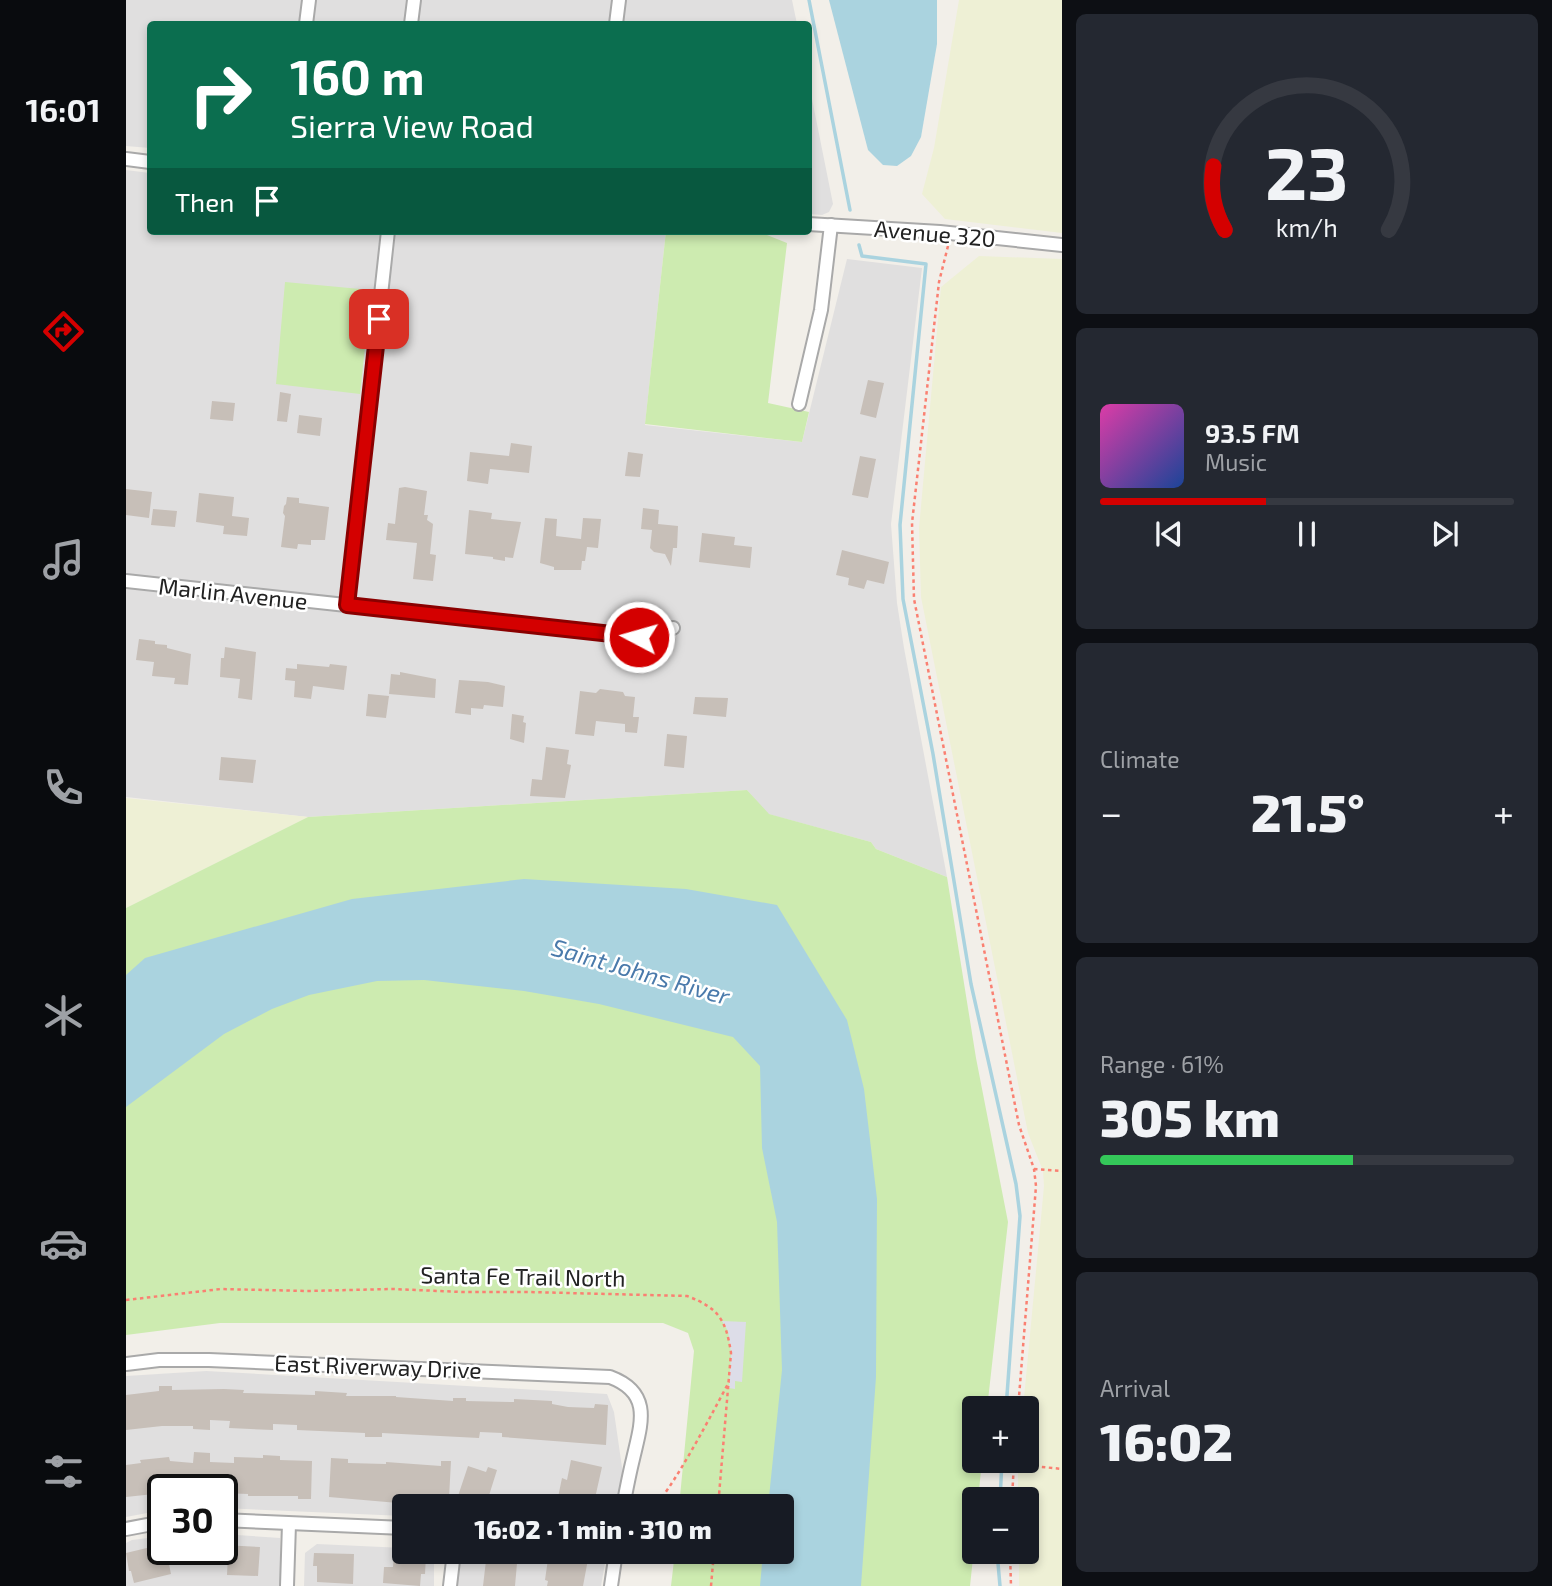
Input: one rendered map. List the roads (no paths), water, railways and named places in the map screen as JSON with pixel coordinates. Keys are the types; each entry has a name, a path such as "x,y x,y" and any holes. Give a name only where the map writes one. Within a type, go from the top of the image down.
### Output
{"street":[{"path":"306,21 309,0"},
{"path":"411,21 414,0"},
{"path":"616,21 619,0"},
{"path":"126,159 147,162"},
{"name":"Avenue 320","path":"812,224 951,233 1062,244"},
{"path":"799,404 821,310 831,225"},
{"path":"347,605 388,235"},
{"name":"Marlin Avenue","path":"126,581 639,637 673,628"},
{"name":"East Riverway Drive","path":"126,1364 209,1360 610,1377 628,1386 639,1403 642,1421 626,1494"},
{"path":"238,1521 392,1528"},
{"path":"287,1586 289,1524"},
{"path":"126,1530 147,1525"},
{"path":"450,1586 453,1564"},
{"path":"611,1586 614,1564"}],"water":[{"path":"829,0 937,0 937,44 921,137 911,156 897,166 883,165 868,150"},
{"name":"Saint Johns River","path":"524,879 686,889 777,905 847,1020 864,1089 877,1199 876,1377 861,1586 760,1586 762,1564 794,1564 794,1494 769,1494 782,1370 777,1222 762,1148 760,1066 733,1037 599,1004 524,991 424,980 377,981 309,995 272,1009 224,1034 126,1107 126,975 145,958 352,899"}],"waterway":[{"path":"809,0 850,210"},
{"path":"859,245 862,256 926,264 900,525 903,599 933,754 971,984 1016,1184 1020,1216 1007,1396"},
{"path":"1001,1473 1001,1487"},
{"path":"998,1564 1000,1586"}]}
